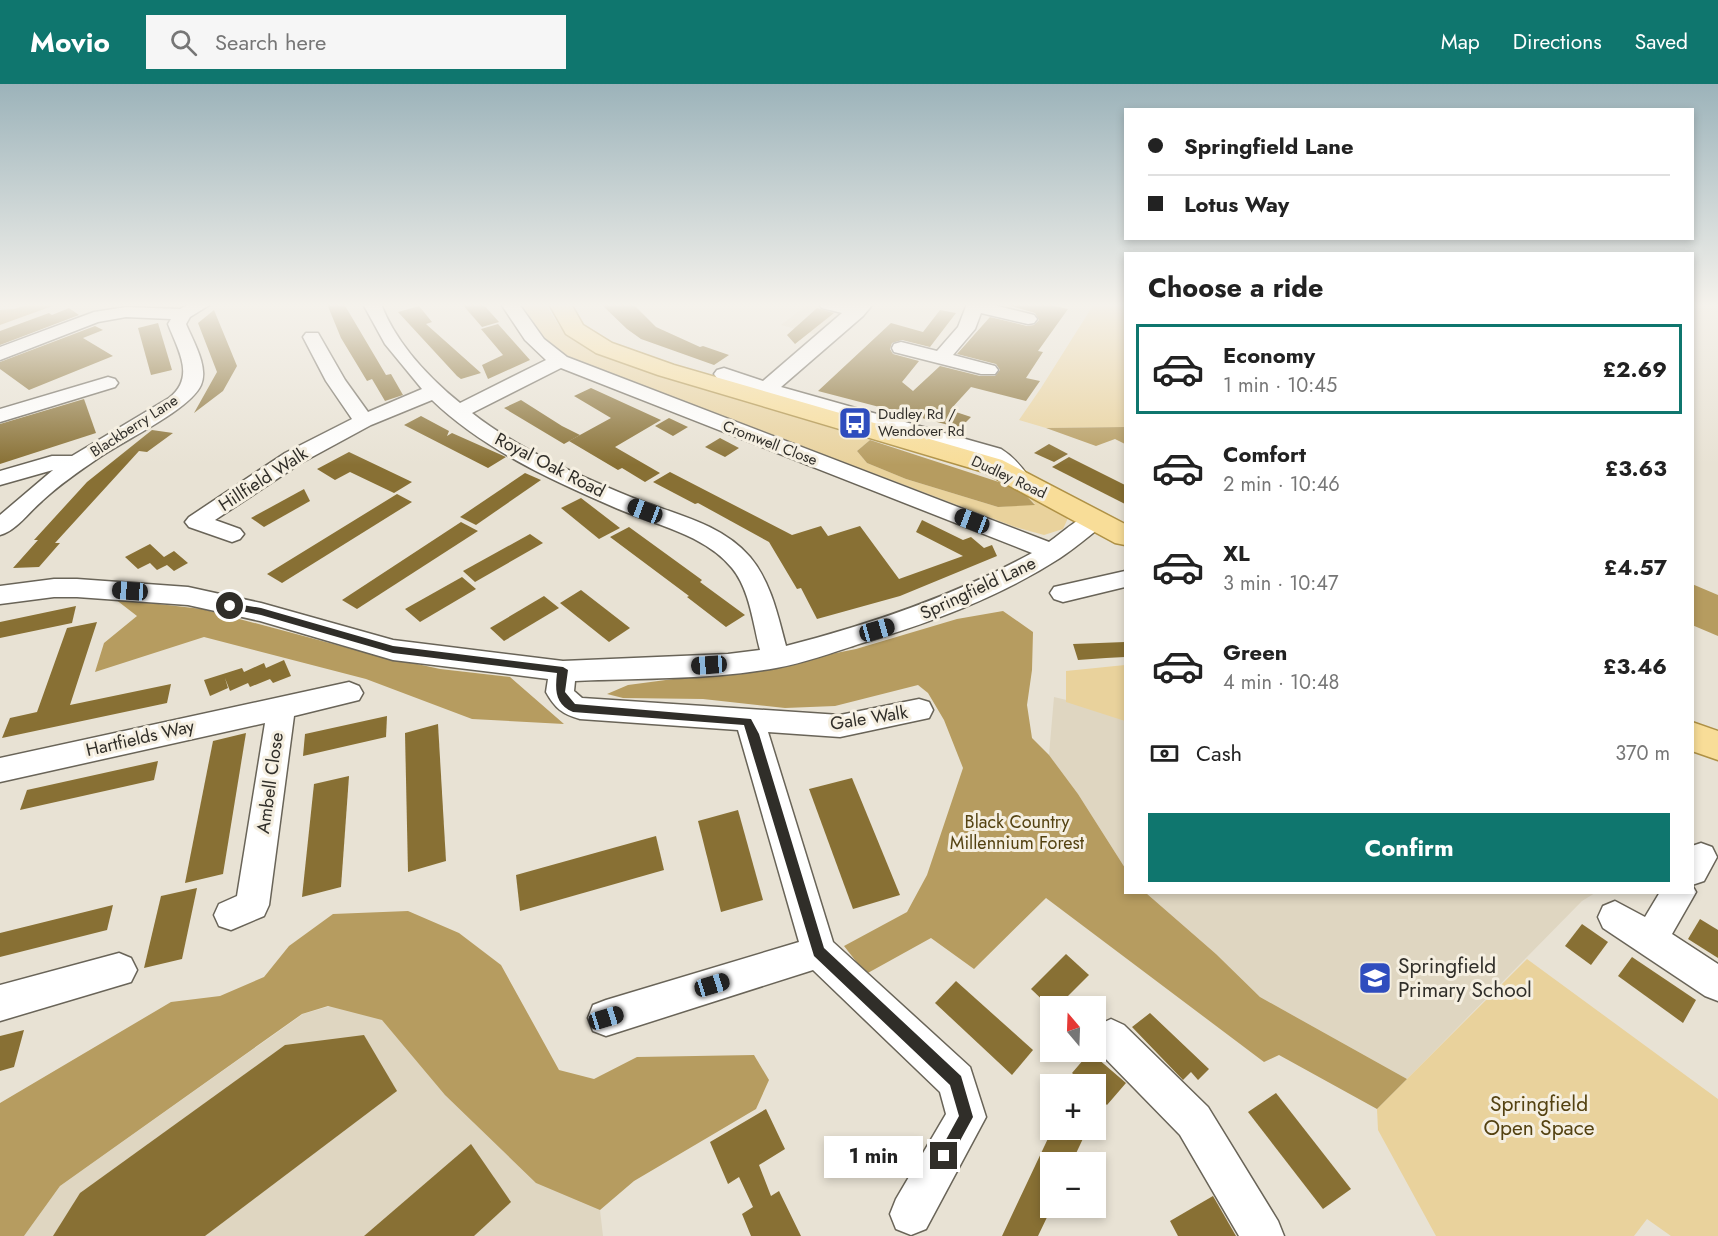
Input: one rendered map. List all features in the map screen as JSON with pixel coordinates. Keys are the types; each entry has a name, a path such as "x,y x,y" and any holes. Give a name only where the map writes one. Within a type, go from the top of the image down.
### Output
{"main road":[{"name":"Dudley Road","path":"630,358 762,393 993,466 1124,535"},
{"path":"1694,737 1718,746"}],"street":[{"name":"Blackberry Lane","path":"0,528 76,463 173,404 188,391 194,379 190,358"},
{"path":"323,358 336,381 364,421"},
{"name":"Royal Oak Road","path":"404,358 433,392 457,412 533,460 626,504 701,533 735,555 758,588 761,608 776,658"},
{"name":"Cromwell Close","path":"553,358 1052,552"},
{"path":"724,374 762,393 803,358"},
{"path":"940,358 988,370"},
{"path":"457,412 560,362"},
{"path":"0,416 96,383"},
{"name":"Hillfield Walk","path":"232,534 197,522 293,458 364,421 433,392"},
{"path":"0,478 52,463 76,463"},
{"name":"Springfield Lane","path":"0,595 54,588 77,588 188,596 261,612 393,650 563,670 672,668 776,658 896,624 955,602 1008,577 1052,552 1095,520"},
{"path":"1063,593 1124,579"},
{"name":"Gale Walk","path":"563,670 560,692 567,704 573,708 748,722 840,726 919,711"},
{"name":"Ambell Close","path":"231,915 252,905 281,708 349,693"},
{"name":"Hartfields Way","path":"0,770 281,708"},
{"path":"748,722 754,734 819,952 956,1081 966,1117 911,1214"},
{"path":"1650,939 1678,894"},
{"path":"1615,917 1718,984"},
{"path":"606,1018 819,952"},
{"path":"0,1003 119,970"},
{"path":"1111,1038 1194,1122 1263,1236"}],"shaded area":[{"path":"1054,697 1124,714 1124,866 1078,794 1049,755"},
{"name":"Springfield Primary School","path":"1147,894 1593,894 1582,901 1407,1079 1260,997 1216,954"},
{"path":"413,982 600,1210 603,1236 24,1236 60,1186 303,1014"}],"green space":[{"path":"570,358 614,358 699,387 870,440 857,451 867,463 906,479 998,507 1035,504 1020,489 1068,518 1063,529 1044,535 1015,527"},
{"path":"1060,358 1124,358 1124,427 1046,428 1019,420"},
{"path":"1124,427 1124,444 1115,439 1096,446 1046,428"},
{"path":"870,440 1020,489 1035,505 998,507 906,479 867,463 857,451"},
{"path":"1694,585 1718,595 1718,636 1694,626"},
{"path":"115,599 202,609 367,653 440,669 510,677 564,724 472,719 366,679 204,637 95,672 104,643 137,616"},
{"name":"Black Country Millennium Forest","path":"1003,611 1033,632 1032,670 1027,705 1032,738 1049,755 1078,794 1124,866 1124,894 1147,894 1216,954 1260,997 1407,1079 1377,1109 1279,1055 1264,1062 1046,898 974,969 931,938 866,974 844,946 907,912 927,875 963,768 944,720 928,693 918,685 835,706 785,708 703,699 623,698 607,694 628,685 771,666 856,649 957,619"},
{"path":"1124,665 1124,721 1066,702 1066,671"},
{"path":"408,911 459,933 501,965 559,1070 594,1079 637,1057 754,1055 769,1080 756,1109 634,1181 600,1210 536,1183 445,1095 382,1020 328,1006 302,1014 60,1186 24,1236 0,1236 0,1103 171,1002 220,996 264,977 289,946 333,914"},
{"name":"Springfield Open Space","path":"1527,959 1718,1099 1718,1236 1671,1236 1647,1219 1634,1236 1436,1236 1378,1130 1377,1109"}],"building":[{"path":"11,358 109,358 29,390 0,369 0,362"},
{"path":"146,358 168,358 172,370 151,375"},
{"path":"211,358 234,358 237,366 223,391 194,413 217,372"},
{"path":"353,358 376,358 386,375 391,374 403,395 385,401 372,379 367,381"},
{"path":"440,358 464,358 481,373 461,379"},
{"path":"497,358 528,358 530,360 488,379 482,365"},
{"path":"694,358 725,358 714,365"},
{"path":"854,358 907,358 919,361 902,382 913,391 940,366 980,376 995,376 1000,370 996,364 972,358 1039,358 1026,378 1040,381 1026,401 971,387 950,410 971,417 960,428 818,391"},
{"path":"591,388 661,420 615,447 660,473 645,482 622,468 618,470 569,441 611,418 574,396"},
{"path":"84,399 96,433 0,464 0,424"},
{"path":"521,400 580,435 564,444 504,408"},
{"path":"421,416 449,431 447,436 452,433 506,457 488,468 404,425"},
{"path":"669,418 688,427 673,436 655,426"},
{"path":"152,430 173,433 147,452 139,451 55,543 60,543 39,567 13,568 38,540 34,540 87,482"},
{"path":"720,438 739,448 725,457 705,447"},
{"path":"1049,444 1068,454 1054,462 1034,453"},
{"path":"349,452 412,482 394,493 350,472 335,480 317,469"},
{"path":"1069,457 1124,484 1124,503 1052,467"},
{"path":"670,472 792,535 821,526 828,536 860,526 899,579 963,556 916,532 922,520 963,540 971,537 984,548 992,545 997,556 900,596 817,619 801,588 797,589 769,542 698,503 695,504 653,482"},
{"path":"525,473 541,480 476,525 460,517"},
{"path":"304,489 310,501 264,527 251,518"},
{"path":"397,494 412,502 282,583 267,574"},
{"path":"581,498 620,528 599,539 561,508"},
{"path":"461,522 478,531 357,609 342,600"},
{"path":"629,527 702,580 700,582 745,615 726,627 687,597 689,596 610,537"},
{"path":"530,534 543,543 475,582 463,571"},
{"path":"150,544 164,557 174,551 188,563 174,571 167,565 157,570 150,563 138,569 125,557"},
{"path":"462,577 476,589 420,622 405,609"},
{"path":"581,590 630,628 609,642 560,603"},
{"path":"544,596 559,608 504,641 490,628"},
{"path":"76,606 72,623 0,638 0,622"},
{"path":"97,622 70,705 171,684 167,703 2,738 10,718 37,712 67,628"},
{"path":"1124,642 1124,657 1078,660 1073,644"},
{"path":"284,660 291,676 273,683 270,679 250,687 248,683 230,691 225,678 228,688 210,696 204,680 242,668 244,672 264,663 266,668"},
{"path":"387,716 386,737 303,756 305,734"},
{"path":"438,724 446,861 408,872 405,733"},
{"path":"246,733 223,874 185,883 213,741"},
{"path":"158,761 154,780 20,810 27,790"},
{"path":"349,776 341,887 302,897 314,784"},
{"path":"852,778 900,895 853,909 809,789"},
{"path":"738,810 763,900 721,912 698,821"},
{"path":"656,836 664,870 520,911 516,875"},
{"path":"197,888 182,959 144,968 161,896"},
{"path":"113,905 107,930 0,957 0,933"},
{"path":"1700,919 1718,930 1718,958 1688,939"},
{"path":"1582,924 1608,942 1591,965 1565,946"},
{"path":"1066,954 1089,975 1068,996 1040,998 1031,989"},
{"path":"1632,957 1696,1000 1683,1023 1618,976"},
{"path":"956,981 1033,1050 1012,1075 935,1003"},
{"path":"1150,1013 1209,1069 1198,1080 1191,1072 1183,1080 1132,1027"},
{"path":"24,1030 14,1067 0,1071 0,1036"},
{"path":"364,1035 397,1091 205,1236 53,1236 80,1193 285,1045"},
{"path":"1081,1062 1102,1062 1126,1083 1107,1105 1106,1074 1072,1073"},
{"path":"1276,1093 1351,1189 1323,1209 1248,1112"},
{"path":"766,1109 785,1149 759,1165 771,1196 779,1191 801,1236 751,1236 742,1214 753,1207 739,1177 728,1184 710,1142"},
{"path":"1047,1140 1082,1140 1077,1152 1042,1152"},
{"path":"471,1144 511,1202 474,1236 364,1236"},
{"path":"1040,1155 1040,1218 1047,1218 1038,1236 1002,1236"},
{"path":"1213,1196 1236,1236 1178,1236 1170,1221"}],"place":[{"name":"Dudley Rd / Wendover Rd","path":"855,423"},
{"name":"Springfield Primary School","path":"1375,978"}],"route":[{"path":"230,606 284,618 393,650 563,670 560,692 567,704 573,708 748,722 754,734 819,952 956,1081 966,1117 944,1156"}]}
